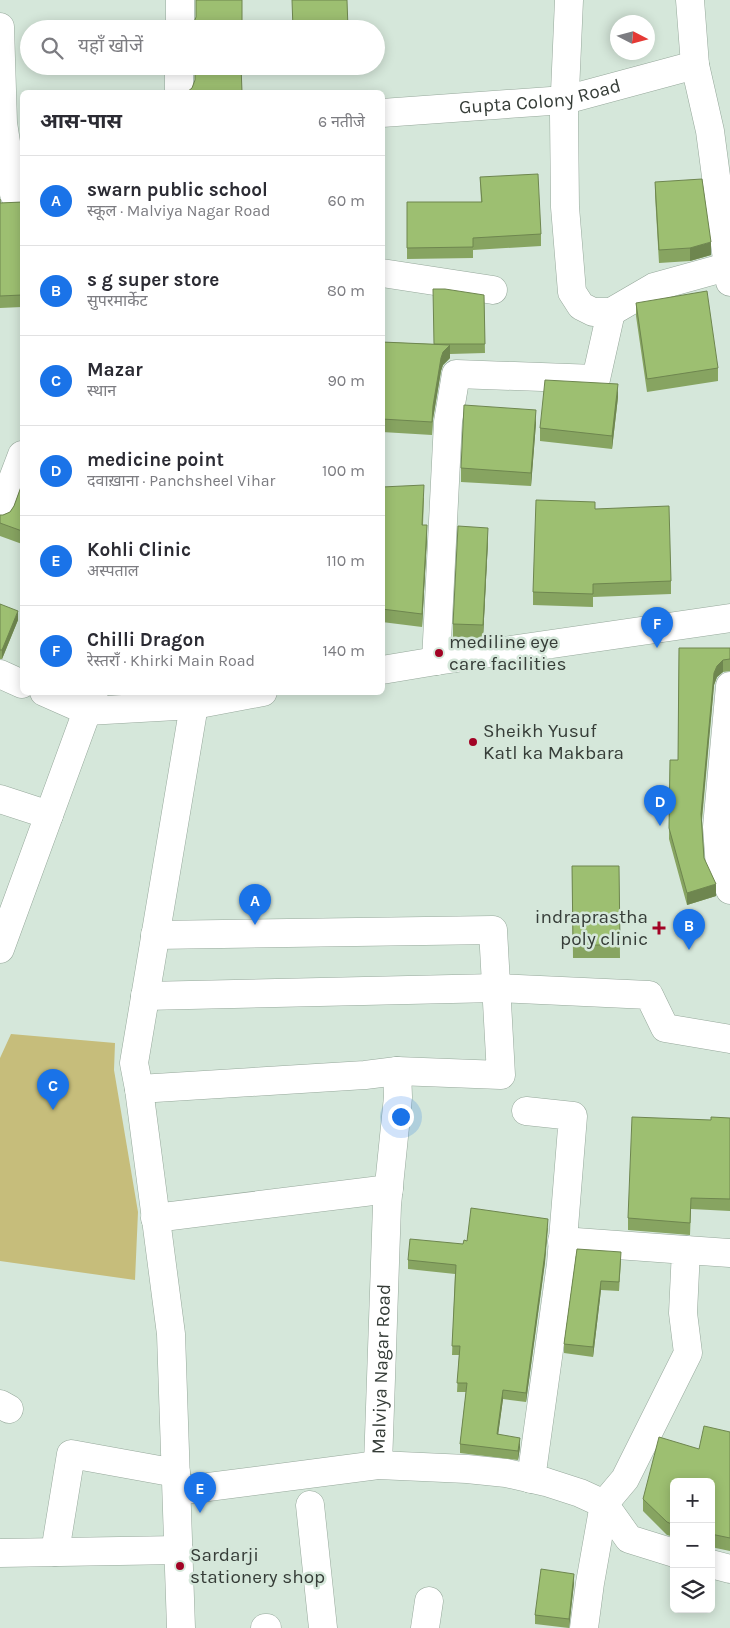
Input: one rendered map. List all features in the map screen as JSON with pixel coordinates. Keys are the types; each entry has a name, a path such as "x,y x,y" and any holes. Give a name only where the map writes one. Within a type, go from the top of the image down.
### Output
{"street":[{"path":"180,0 180,20"},
{"path":"569,0 565,100 565,207 572,292 581,306 593,312 611,312 654,287 729,271 710,131 695,65 690,0"},
{"path":"0,27 2,123 12,195"},
{"name":"Gupta Colony Road","path":"385,112 565,100 695,65"},
{"path":"179,75 179,90"},
{"path":"385,273 493,290"},
{"path":"436,660 448,422 456,374 596,379 611,312"},
{"path":"0,513 20,460"},
{"path":"385,669 436,660 730,618"},
{"path":"0,674 20,683"},
{"path":"730,686 717,827 720,868 730,890"},
{"path":"58,695 90,702 194,705 247,695"},
{"path":"1,941 90,702"},
{"path":"181,1628 171,1334 140,1089 134,1063 194,705"},
{"path":"0,799 49,815"},
{"path":"140,1089 365,1075 397,1071 501,1075 492,930 155,935"},
{"path":"145,996 496,988 649,995 665,1028 730,1039"},
{"name":"Malviya Nagar Road","path":"55,1552 71,1454 177,1482 378,1465 389,1189 398,1097 397,1071"},
{"path":"526,1111 573,1116 562,1241 531,1479"},
{"path":"155,1218 389,1189"},
{"path":"562,1241 730,1253"},
{"path":"584,1628 604,1504 625,1479 688,1353 683,1314 686,1250"},
{"path":"378,1465 467,1469 506,1473 580,1493 604,1504 628,1539 670,1552"},
{"path":"310,1505 323,1628"},
{"path":"0,1553 179,1550"},
{"path":"715,1565 730,1569"},
{"path":"425,1628 429,1601"}],"shaded area":[{"path":"11,1034 115,1043 114,1070 138,1212 135,1280 0,1261 0,1058"}],"building":[{"path":"196,0 242,0 242,20 195,20"},
{"path":"292,0 347,0 348,20 293,20"},
{"path":"195,75 241,75 242,90 190,90 195,80"},
{"path":"538,174 541,234 473,238 473,247 407,248 407,202 482,202 480,177"},
{"path":"702,179 711,242 690,248 659,250 655,182"},
{"path":"20,202 20,295 0,296 0,203"},
{"path":"433,289 484,295 485,344 434,344"},
{"path":"707,291 718,368 647,379 636,303"},
{"path":"385,342 450,345 443,352 441,358 432,422 385,419"},
{"path":"545,380 618,384 612,436 540,428"},
{"path":"464,405 536,410 531,473 461,468"},
{"path":"424,485 422,525 427,525 422,614 385,609 385,487"},
{"path":"20,490 20,530 0,523 0,515 10,512"},
{"path":"536,500 595,502 595,509 669,506 671,581 593,584 593,594 533,592"},
{"path":"458,526 488,528 483,625 453,624"},
{"path":"0,604 18,611 2,650 0,650"},
{"path":"679,648 730,648 730,659 723,660 717,666 714,673 701,814 704,858 716,884 687,893 669,828 670,760 678,760"},
{"path":"572,866 619,866 620,945 573,945"},
{"path":"632,1117 711,1120 711,1117 730,1118 730,1199 691,1198 690,1223 628,1218"},
{"path":"471,1208 548,1219 526,1393 503,1390 497,1434 520,1438 518,1451 460,1444 467,1383 457,1383 460,1346 452,1346 456,1265 408,1260 410,1239 463,1244 464,1240 467,1241"},
{"path":"577,1249 621,1252 619,1282 601,1281 593,1347 564,1344"},
{"path":"704,1426 730,1432 730,1538 715,1535 715,1478 670,1478 670,1523 643,1499 659,1437 699,1449"},
{"path":"541,1569 574,1574 569,1619 535,1615"}],"place":[{"name":"Chilli Dragon","path":"657,648"},
{"name":"mediline eye care facilities","path":"439,653"},
{"name":"Sheikh Yusuf Katl ka Makbara","path":"473,742"},
{"name":"medicine point","path":"660,826"},
{"name":"swarn public school","path":"255,925"},
{"name":"indraprastha poly clinic","path":"659,928"},
{"name":"s g super store","path":"689,950"},
{"name":"Mazar","path":"53,1110"},
{"name":"Kohli Clinic","path":"200,1513"},
{"name":"Sardarji stationery shop","path":"180,1566"}]}
